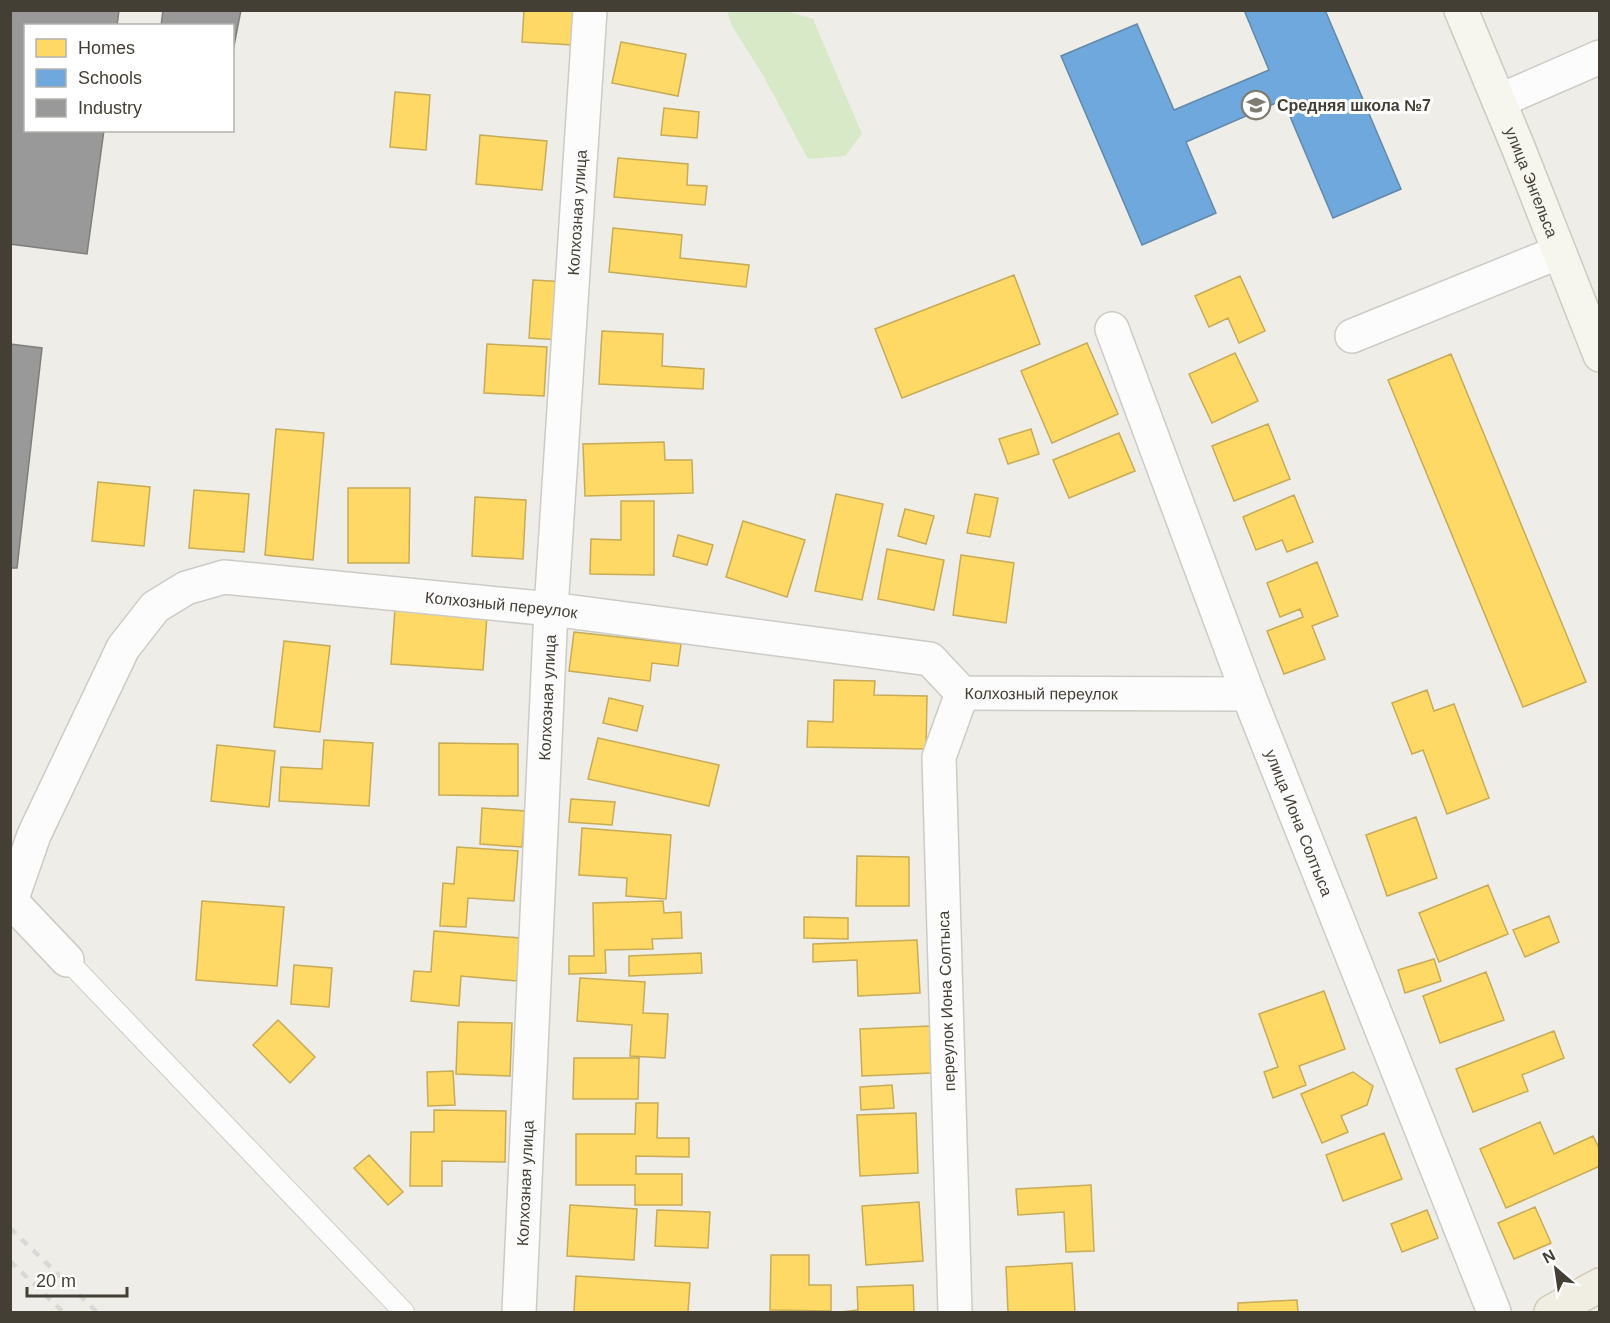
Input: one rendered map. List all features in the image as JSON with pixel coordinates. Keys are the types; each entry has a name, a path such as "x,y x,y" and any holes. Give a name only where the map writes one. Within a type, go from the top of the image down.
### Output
{"main road":[{"path":"1551,1312 1599,1285"}],"street":[{"name":"Колхозная улица","path":"519,1312 551,609 590,10"},
{"name":"улица Энгельса","path":"1461,10 1599,355"},
{"path":"1499,101 1599,57"},
{"path":"1352,336 1559,252"},
{"name":"улица Иона Солтыса","path":"1112,330 1248,694 1494,1312"},
{"name":"Колхозный переулок","path":"67,960 11,901 34,836 123,648 155,607 186,588 224,578 551,609 930,659 962,693 1248,694"},
{"name":"переулок Иона Солтыса","path":"955,1312 939,757 962,693"}],"lane":[{"path":"67,960 404,1312"}],"green space":[{"path":"727,11 787,11 813,19 862,134 845,156 808,159 763,75 732,26"}],"building: Homes":[{"path":"524,10 575,10 573,45 522,42"},
{"path":"621,42 686,54 678,96 612,83"},
{"path":"395,92 430,95 426,150 390,147"},
{"path":"664,108 699,112 697,138 661,135"},
{"path":"480,135 547,141 542,190 476,184"},
{"path":"618,158 688,164 687,185 707,186 705,205 614,197"},
{"path":"613,228 682,235 680,258 749,265 746,287 609,272"},
{"path":"1014,275 1040,344 902,398 875,329"},
{"path":"1240,276 1265,331 1239,343 1228,318 1209,327 1195,296"},
{"path":"533,280 566,282 562,340 529,338"},
{"path":"602,331 663,334 662,366 704,369 703,389 599,384"},
{"path":"1087,343 1118,414 1052,443 1021,371"},
{"path":"487,344 547,347 544,396 484,393"},
{"path":"1235,353 1258,401 1212,423 1189,374"},
{"path":"1451,354 1586,682 1523,707 1388,380"},
{"path":"1268,424 1290,479 1234,501 1212,446"},
{"path":"276,429 324,433 313,560 265,555"},
{"path":"1031,429 1039,454 1008,464 999,439"},
{"path":"1119,433 1135,471 1069,498 1053,460"},
{"path":"664,442 665,460 692,460 693,493 585,496 583,444"},
{"path":"98,482 150,487 144,546 92,541"},
{"path":"348,488 410,488 409,563 348,563"},
{"path":"194,490 249,494 244,552 189,548"},
{"path":"836,494 883,504 862,600 815,591"},
{"path":"975,494 998,498 990,537 967,533"},
{"path":"1294,495 1313,542 1287,552 1282,540 1256,550 1243,517"},
{"path":"475,497 526,500 523,559 472,556"},
{"path":"621,501 654,501 654,575 590,574 591,539 621,540"},
{"path":"905,509 934,516 926,544 898,536"},
{"path":"743,521 805,540 787,597 726,577"},
{"path":"678,535 713,545 707,565 673,556"},
{"path":"887,549 944,560 934,610 878,599"},
{"path":"961,555 1014,563 1006,623 953,615"},
{"path":"1317,562 1338,616 1312,626 1325,659 1284,674 1267,631 1303,617 1300,609 1280,617 1267,583"},
{"path":"395,609 487,616 483,670 391,664"},
{"path":"574,632 681,644 678,666 652,663 650,681 569,671"},
{"path":"284,641 330,646 320,732 274,727"},
{"path":"834,680 875,681 874,695 927,696 926,749 807,747 808,721 833,722"},
{"path":"1427,690 1434,711 1454,704 1489,798 1447,814 1423,750 1412,754 1392,703"},
{"path":"609,698 643,706 637,731 603,723"},
{"path":"598,738 719,765 709,806 588,779"},
{"path":"324,740 373,743 369,806 279,801 281,767 322,769"},
{"path":"439,743 518,744 518,796 439,795"},
{"path":"217,745 275,751 269,807 211,801"},
{"path":"571,799 615,802 612,825 569,822"},
{"path":"482,808 525,811 522,847 480,844"},
{"path":"1416,817 1437,878 1387,896 1366,835"},
{"path":"582,828 671,835 666,899 626,896 627,878 579,875"},
{"path":"457,847 518,851 514,901 468,898 466,927 440,926 443,883 454,884"},
{"path":"857,856 909,857 909,906 856,906"},
{"path":"1488,885 1508,934 1439,962 1419,913"},
{"path":"202,901 284,907 277,986 196,980"},
{"path":"663,901 664,913 681,912 682,938 652,939 653,949 605,950 606,973 569,974 569,956 594,956 593,903"},
{"path":"1549,916 1559,942 1525,957 1513,930"},
{"path":"804,917 848,918 848,939 804,938"},
{"path":"434,931 520,938 517,981 461,976 459,1006 411,1001 414,971 431,972"},
{"path":"917,940 920,993 858,996 857,960 813,962 813,944"},
{"path":"701,953 702,973 629,976 629,956"},
{"path":"1434,959 1441,981 1405,993 1398,970"},
{"path":"294,965 332,968 329,1007 291,1004"},
{"path":"1486,972 1504,1020 1440,1043 1423,996"},
{"path":"580,978 645,982 643,1013 668,1014 665,1058 630,1056 632,1025 577,1021"},
{"path":"1324,991 1345,1049 1299,1066 1306,1085 1273,1098 1264,1072 1278,1067 1259,1014"},
{"path":"278,1020 315,1057 290,1083 253,1045"},
{"path":"458,1022 512,1023 510,1076 456,1074"},
{"path":"930,1026 932,1073 862,1076 860,1029"},
{"path":"1554,1031 1564,1058 1522,1075 1528,1091 1473,1112 1456,1069"},
{"path":"574,1058 639,1058 638,1099 573,1099"},
{"path":"453,1071 455,1105 428,1106 427,1072"},
{"path":"1353,1072 1373,1086 1367,1105 1341,1116 1348,1132 1322,1143 1301,1094"},
{"path":"892,1085 894,1108 861,1110 860,1087"},
{"path":"636,1103 658,1103 657,1138 689,1138 689,1157 636,1156 636,1174 682,1174 682,1205 635,1205 635,1185 576,1185 576,1134 635,1134"},
{"path":"434,1110 506,1111 505,1162 442,1161 442,1186 410,1186 411,1132 434,1132"},
{"path":"916,1113 918,1173 860,1176 857,1115"},
{"path":"1540,1122 1554,1154 1593,1136 1600,1150 1600,1166 1506,1208 1480,1149"},
{"path":"1384,1133 1402,1179 1343,1201 1326,1155"},
{"path":"369,1155 403,1192 388,1205 354,1168"},
{"path":"1091,1185 1094,1251 1066,1252 1064,1212 1018,1215 1016,1189"},
{"path":"919,1202 923,1261 866,1265 862,1206"},
{"path":"570,1205 637,1209 634,1260 567,1256"},
{"path":"1535,1207 1551,1243 1514,1259 1498,1223"},
{"path":"657,1210 710,1212 708,1248 655,1246"},
{"path":"1427,1210 1438,1238 1402,1252 1391,1224"},
{"path":"771,1255 809,1255 809,1285 831,1285 831,1311 770,1310"},
{"path":"1072,1263 1075,1312 1008,1312 1006,1267"},
{"path":"576,1276 690,1283 688,1312 574,1312"},
{"path":"913,1285 914,1312 840,1312 858,1310 857,1287"},
{"path":"1297,1300 1298,1312 1238,1312 1238,1303"}],"building: Schools":[{"path":"1244,10 1325,10 1401,189 1333,218 1283,100 1186,142 1216,213 1142,245 1061,56 1137,24 1174,110 1269,70"}],"building: Industry":[{"path":"10,10 119,10 117,24 24,24 24,132 104,132 87,254 10,244"},
{"path":"163,10 241,10 234,46 234,24 161,24"},
{"path":"10,344 42,348 17,568 10,568"}],"railway":[{"path":"10,1228 97,1312"},
{"path":"10,1261 63,1312"}],"place":[{"name":"Средняя школа №7","path":"1256,105"}]}
